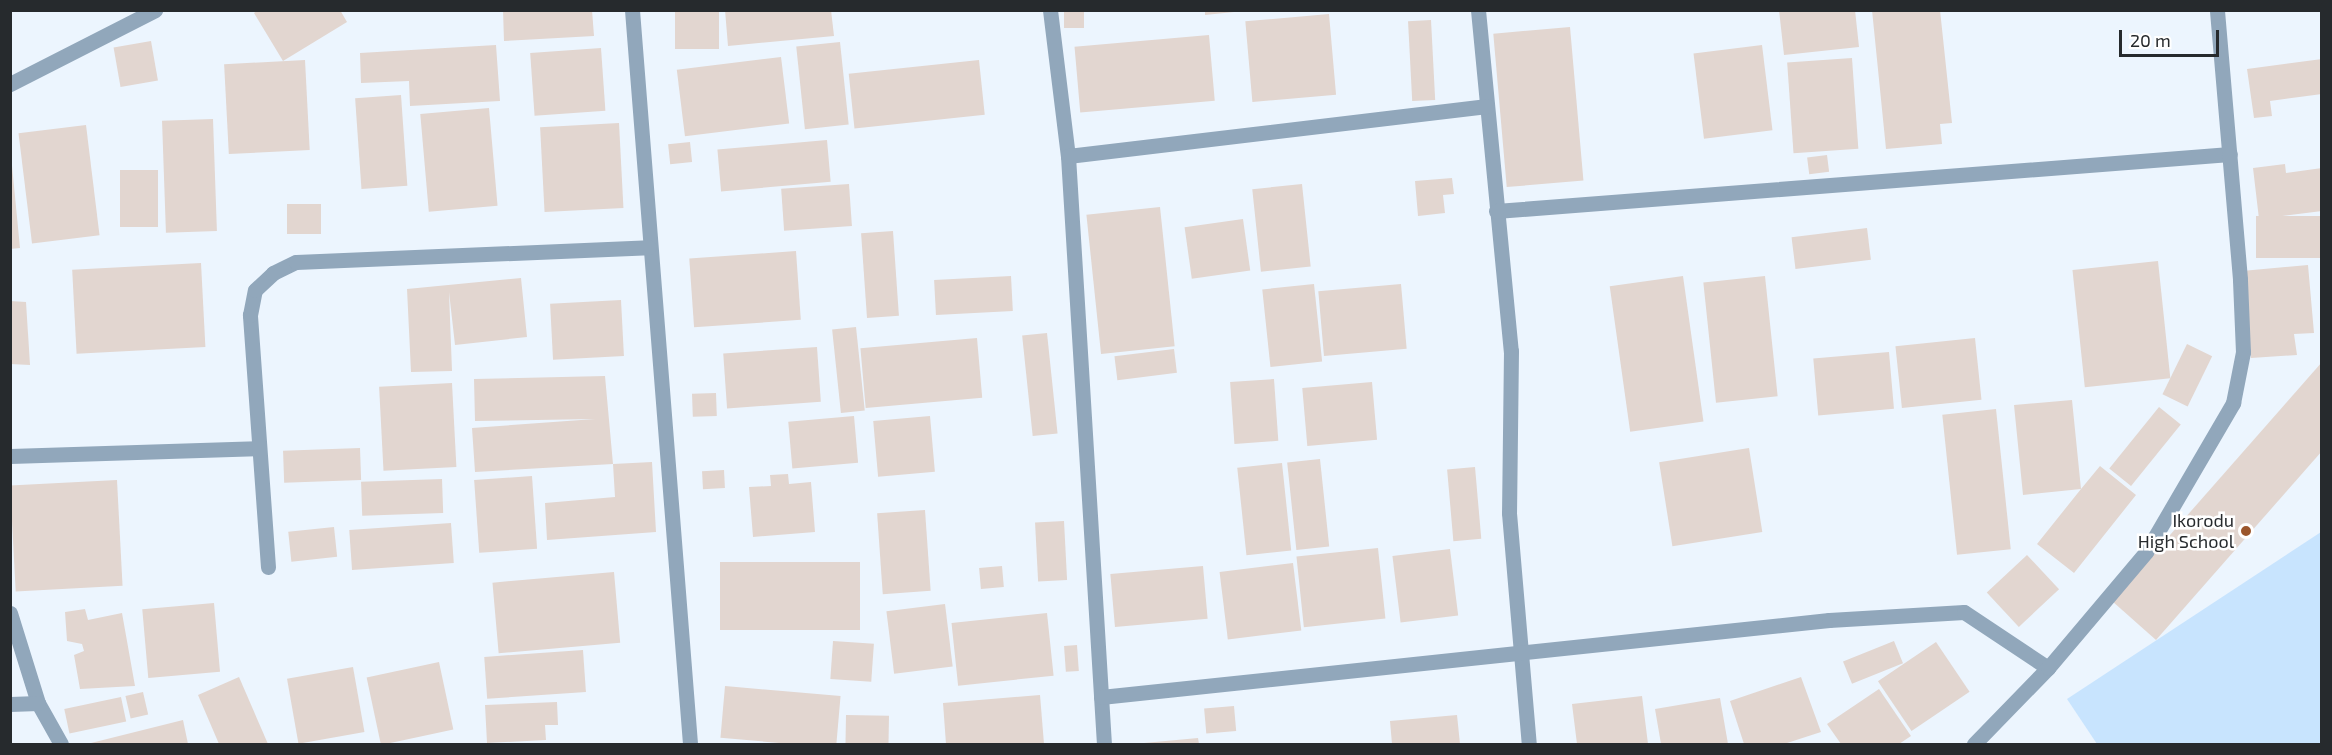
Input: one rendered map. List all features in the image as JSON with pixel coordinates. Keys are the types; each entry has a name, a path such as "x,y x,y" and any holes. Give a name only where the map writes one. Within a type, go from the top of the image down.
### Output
{"street":[{"path":"10,84 154,10"},
{"path":"632,10 649,247 675,531 690,744"},
{"path":"1050,10 1068,156 1104,744"},
{"path":"1478,10 1511,351 1509,513 1529,744"},
{"path":"1974,744 2048,668 2146,552 2233,403 2243,352 2230,154 2217,10"},
{"path":"1068,156 1487,106"},
{"path":"1496,211 2230,154"},
{"path":"268,567 250,315 255,290 273,273 296,262 649,247"},
{"path":"10,456 258,448"},
{"path":"1101,698 1829,620 1964,612 2048,668"},
{"path":"10,613 38,703 61,744"},
{"path":"10,704 38,703"}],"shaded area":[{"path":"2321,532 2321,744 2097,744 2067,699"}],"building":[{"path":"258,10 340,10 347,22 283,61 254,13"},
{"path":"503,10 592,10 594,36 504,41"},
{"path":"675,10 719,10 719,49 675,49"},
{"path":"725,10 831,10 834,36 728,46"},
{"path":"1064,10 1084,10 1084,28 1064,28"},
{"path":"1205,10 1234,10 1234,12 1205,15"},
{"path":"1779,10 1855,10 1859,47 1784,55"},
{"path":"1872,10 1940,10 1952,123 1940,124 1942,144 1886,149"},
{"path":"1329,14 1336,95 1252,102 1245,21"},
{"path":"1431,20 1435,100 1412,101 1408,21"},
{"path":"1570,27 1583,180 1507,187 1493,34"},
{"path":"1209,35 1215,101 1080,113 1075,47"},
{"path":"151,41 158,80 121,87 114,48"},
{"path":"840,42 849,125 805,129 796,47"},
{"path":"496,45 500,101 410,106 409,81 361,83 360,53"},
{"path":"1762,45 1772,130 1704,139 1694,53"},
{"path":"601,48 605,111 535,116 530,53"},
{"path":"781,57 789,124 685,136 677,70"},
{"path":"1852,58 1858,149 1794,153 1787,63"},
{"path":"2322,59 2322,94 2270,101 2272,116 2254,118 2247,69"},
{"path":"305,60 310,150 229,154 224,64"},
{"path":"979,60 985,115 854,128 849,74"},
{"path":"401,95 407,186 361,189 355,98"},
{"path":"489,108 498,206 429,212 420,114"},
{"path":"213,119 217,231 166,233 162,121"},
{"path":"619,123 623,208 545,212 540,127"},
{"path":"86,125 100,235 32,243 19,133"},
{"path":"827,140 831,182 721,191 717,150"},
{"path":"690,142 692,162 670,164 668,144"},
{"path":"10,145 20,248 10,249"},
{"path":"1827,155 1829,172 1809,174 1807,157"},
{"path":"2285,164 2286,173 2322,168 2322,211 2259,219 2253,168"},
{"path":"120,170 158,170 158,227 120,227"},
{"path":"1452,178 1454,194 1443,195 1445,213 1418,216 1415,181"},
{"path":"849,184 852,226 784,231 781,189"},
{"path":"1302,184 1311,267 1261,272 1252,189"},
{"path":"287,204 321,204 321,234 287,234"},
{"path":"1160,207 1175,346 1101,354 1086,215"},
{"path":"2256,216 2322,216 2322,258 2256,258"},
{"path":"1243,219 1250,270 1192,279 1185,227"},
{"path":"1867,228 1871,260 1795,269 1792,237"},
{"path":"893,231 899,316 867,318 861,233"},
{"path":"796,251 801,320 694,327 689,258"},
{"path":"2158,261 2170,378 2085,387 2072,270"},
{"path":"201,263 205,347 77,354 72,270"},
{"path":"2308,265 2314,333 2294,334 2297,355 2251,358 2242,271"},
{"path":"1011,276 1013,311 936,315 934,280"},
{"path":"1683,276 1703,422 1630,432 1610,286"},
{"path":"1765,276 1778,396 1716,403 1703,282"},
{"path":"521,278 527,337 455,345 449,292 452,371 411,372 407,289"},
{"path":"1314,284 1322,362 1270,367 1262,289"},
{"path":"1401,284 1407,349 1324,356 1318,291"},
{"path":"621,300 624,356 553,360 550,304"},
{"path":"10,301 26,302 30,365 10,364"},
{"path":"856,327 865,411 841,413 832,330"},
{"path":"1047,333 1058,433 1033,436 1022,336"},
{"path":"977,338 982,398 866,408 860,348"},
{"path":"1975,338 1981,400 1902,408 1895,346"},
{"path":"2187,344 2212,356 2188,407 2162,394"},
{"path":"817,347 821,402 727,408 723,354"},
{"path":"1174,349 1177,373 1117,380 1114,356"},
{"path":"1889,352 1894,409 1818,415 1813,359"},
{"path":"2322,362 2322,451 2156,640 2112,601"},
{"path":"605,376 613,464 475,472 472,428 595,419 475,421 474,379"},
{"path":"1274,379 1278,441 1234,444 1230,382"},
{"path":"1372,382 1377,440 1307,446 1302,388"},
{"path":"452,383 456,467 383,471 379,387"},
{"path":"716,393 717,416 693,417 692,394"},
{"path":"2072,400 2081,489 2023,495 2014,405"},
{"path":"2159,407 2181,425 2131,486 2109,468"},
{"path":"1996,409 2011,549 1957,555 1942,415"},
{"path":"854,416 858,463 792,469 788,422"},
{"path":"930,416 935,472 878,477 873,421"},
{"path":"360,448 361,480 284,483 283,451"},
{"path":"1749,448 1762,532 1672,546 1659,462"},
{"path":"1320,459 1329,547 1296,550 1287,462"},
{"path":"652,462 656,532 547,540 545,503 615,497 613,464"},
{"path":"1282,463 1291,551 1246,555 1237,468"},
{"path":"2100,466 2136,495 2074,573 2037,544"},
{"path":"1475,467 1481,539 1453,541 1447,469"},
{"path":"724,470 725,488 703,489 702,471"},
{"path":"788,474 789,484 811,482 815,532 753,537 749,487 771,486 770,475"},
{"path":"532,476 537,549 479,553 474,480"},
{"path":"442,479 443,513 362,516 361,482"},
{"path":"117,480 123,586 16,591 10,486"},
{"path":"925,510 931,591 883,594 877,513"},
{"path":"1064,521 1067,580 1038,581 1035,523"},
{"path":"451,523 454,563 352,570 349,530"},
{"path":"334,527 337,557 291,562 288,532"},
{"path":"1378,548 1385,619 1304,627 1296,557"},
{"path":"1450,549 1458,616 1401,623 1392,556"},
{"path":"2027,555 2059,589 2019,627 1987,593"},
{"path":"720,562 860,562 860,630 720,630"},
{"path":"1293,563 1301,630 1228,640 1220,572"},
{"path":"1002,566 1004,587 981,589 979,568"},
{"path":"1203,566 1208,619 1115,627 1110,574"},
{"path":"614,572 620,643 499,653 492,583"},
{"path":"214,603 220,672 148,678 142,609"},
{"path":"945,604 953,667 894,674 886,611"},
{"path":"85,609 88,620 122,613 135,686 80,689 74,655 84,651 82,644 67,641 65,612"},
{"path":"1047,613 1054,676 958,686 952,623"},
{"path":"833,641 874,644 871,682 830,679"},
{"path":"1894,641 1903,663 1852,684 1843,662"},
{"path":"1936,642 1970,692 1912,731 1878,681"},
{"path":"1077,645 1079,671 1066,672 1064,646"},
{"path":"583,650 586,692 487,699 484,657"},
{"path":"439,662 453,729 381,744 367,677"},
{"path":"353,667 364,732 298,744 287,679"},
{"path":"239,677 268,744 219,744 198,695"},
{"path":"1801,677 1821,732 1784,744 1744,744 1730,701"},
{"path":"725,686 841,696 836,744 791,744 720,738"},
{"path":"1879,689 1911,736 1899,744 1841,744 1827,724"},
{"path":"143,692 148,714 131,718 125,696"},
{"path":"1040,695 1044,744 946,744 943,703"},
{"path":"1642,696 1648,744 1577,744 1572,704"},
{"path":"121,697 126,721 69,734 64,709"},
{"path":"1720,698 1728,744 1661,744 1655,709"},
{"path":"557,702 558,725 545,725 546,740 487,743 485,705"},
{"path":"1234,706 1236,731 1206,734 1204,709"},
{"path":"846,715 889,716 889,744 845,744"},
{"path":"1457,715 1460,744 1392,744 1390,721"},
{"path":"183,720 188,744 87,744"},
{"path":"1198,738 1199,744 1144,744 1144,743"}],"place":[{"name":"Ikorodu High School","path":"2246,531"}]}
